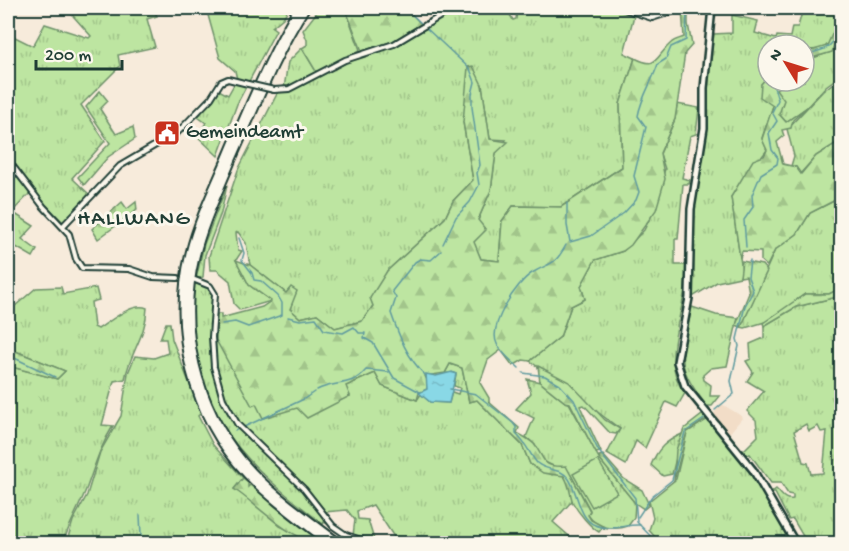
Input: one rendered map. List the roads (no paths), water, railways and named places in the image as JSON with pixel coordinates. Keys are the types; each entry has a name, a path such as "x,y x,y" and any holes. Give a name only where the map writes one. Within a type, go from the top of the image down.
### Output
{"highway":[{"path":"298,8 264,71 198,227 186,271 183,317 186,348 194,384 206,414 221,441 256,483 331,543"},
{"path":"305,8 274,64 203,228 190,280 189,326 196,370 204,397 234,450 265,484 340,543"}],"main road":[{"path":"712,8 704,88 704,128 691,208 689,298 677,362 689,392 753,470 796,543"}],"street":[{"path":"63,226 120,166 172,137 186,125 220,82 228,79 274,90 289,89 345,60 394,44 454,8"},
{"path":"621,8 652,18 683,8"},
{"path":"697,8 702,8"},
{"path":"8,160 43,206 63,226 71,238 76,259 82,268 129,269 149,276 178,278"},
{"path":"195,280 210,286 215,294 212,337 214,367 223,399 238,425 303,489 333,526 346,535 373,543"}],"water":[{"path":"452,372 456,374 449,403 430,402 419,393 427,389 426,374 436,376"}],"waterway":[{"path":"405,8 422,24"},
{"path":"567,203 570,242 591,236 624,213 636,200 639,192 634,176 646,127 638,116 639,109 658,64 666,59 671,47 686,40 687,8"},
{"path":"837,30 842,22"},
{"path":"426,28 470,69 475,82 472,107 480,165 477,173 479,185 470,202 456,217 443,244"},
{"path":"816,52 829,46 835,36"},
{"path":"746,247 744,220 753,207 752,195 761,174 777,164 778,158 772,150 769,133 777,121 772,112 778,100 776,93"},
{"path":"222,324 235,322 248,327 282,315 282,303 278,296 261,281 254,280 252,273 242,260 244,253 239,238"},
{"path":"519,368 497,344 495,336 500,316 512,295 526,278 555,261 566,245"},
{"path":"426,376 409,354 397,330 391,313 396,298 392,291 415,262 420,259 431,260 441,251"},
{"path":"715,410 734,394 731,381 739,346 737,339 745,306 753,291 748,277 750,260"},
{"path":"288,317 300,320 316,318 324,330 343,333 354,327 359,333 365,333 364,338 373,343 394,378 420,392"},
{"path":"8,355 55,377"},
{"path":"317,390 355,379 366,370 389,372"},
{"path":"523,373 545,376 560,385 574,400 598,450 635,498 637,522 658,544"},
{"path":"450,389 476,394 513,423 516,427 516,434 537,463 566,475 582,512 590,522 607,528 640,525"},
{"path":"244,427 314,392"},
{"path":"638,517 652,496 672,480 685,432 704,419"},
{"path":"140,515 141,535 146,544"}],"place":[{"name":"Gemeindeamt","path":"167,133"}],"district":[{"name":"HALLWANG","path":"134,220"}]}
